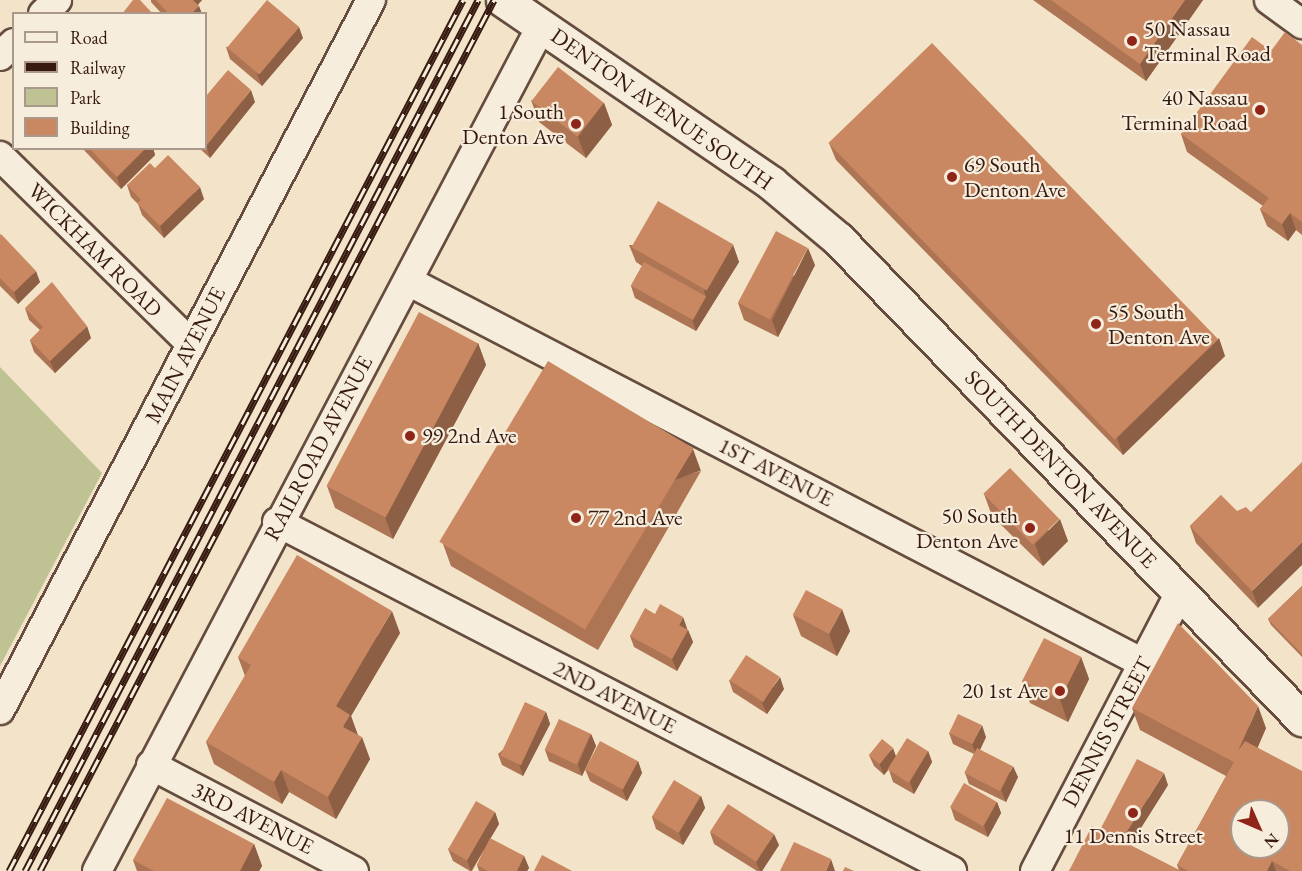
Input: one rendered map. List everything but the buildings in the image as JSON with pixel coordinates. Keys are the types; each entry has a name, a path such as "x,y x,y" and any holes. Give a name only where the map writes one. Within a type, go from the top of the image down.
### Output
{"street":[{"path":"45,12 57,0"},
{"name":"MAIN AVENUE","path":"0,710 371,0"},
{"name":"DENTON AVENUE SOUTH","path":"503,0 542,25 818,222"},
{"path":"1269,0 1302,24"},
{"name":"RAILROAD AVENUE","path":"97,871 277,522 408,281 542,25"},
{"path":"0,56 12,45"},
{"name":"WICKHAM ROAD","path":"0,156 191,344"},
{"name":"SOUTH DENTON AVENUE","path":"818,222 1302,719"},
{"name":"1ST AVENUE","path":"408,281 1143,663"},
{"name":"2ND AVENUE","path":"277,522 952,871"},
{"name":"DENNIS STREET","path":"1035,871 1180,592"},
{"name":"3RD AVENUE","path":"151,765 354,871"}],"green space":[{"path":"0,367 102,473 0,666"}],"railway":[{"path":"9,871 463,0"},
{"path":"25,871 478,0"},
{"path":"40,871 494,0"}],"place":[{"name":"50 Nassau Terminal Road","path":"1132,41"},
{"name":"40 Nassau Terminal Road","path":"1260,110"},
{"name":"1 South Denton Ave","path":"576,124"},
{"name":"69 South Denton Ave","path":"952,177"},
{"name":"55 South Denton Ave","path":"1096,324"},
{"name":"99 2nd Ave","path":"410,436"},
{"name":"77 2nd Ave","path":"576,518"},
{"name":"50 South Denton Ave","path":"1030,528"},
{"name":"20 1st Ave","path":"1060,691"},
{"name":"11 Dennis Street","path":"1133,813"}]}
